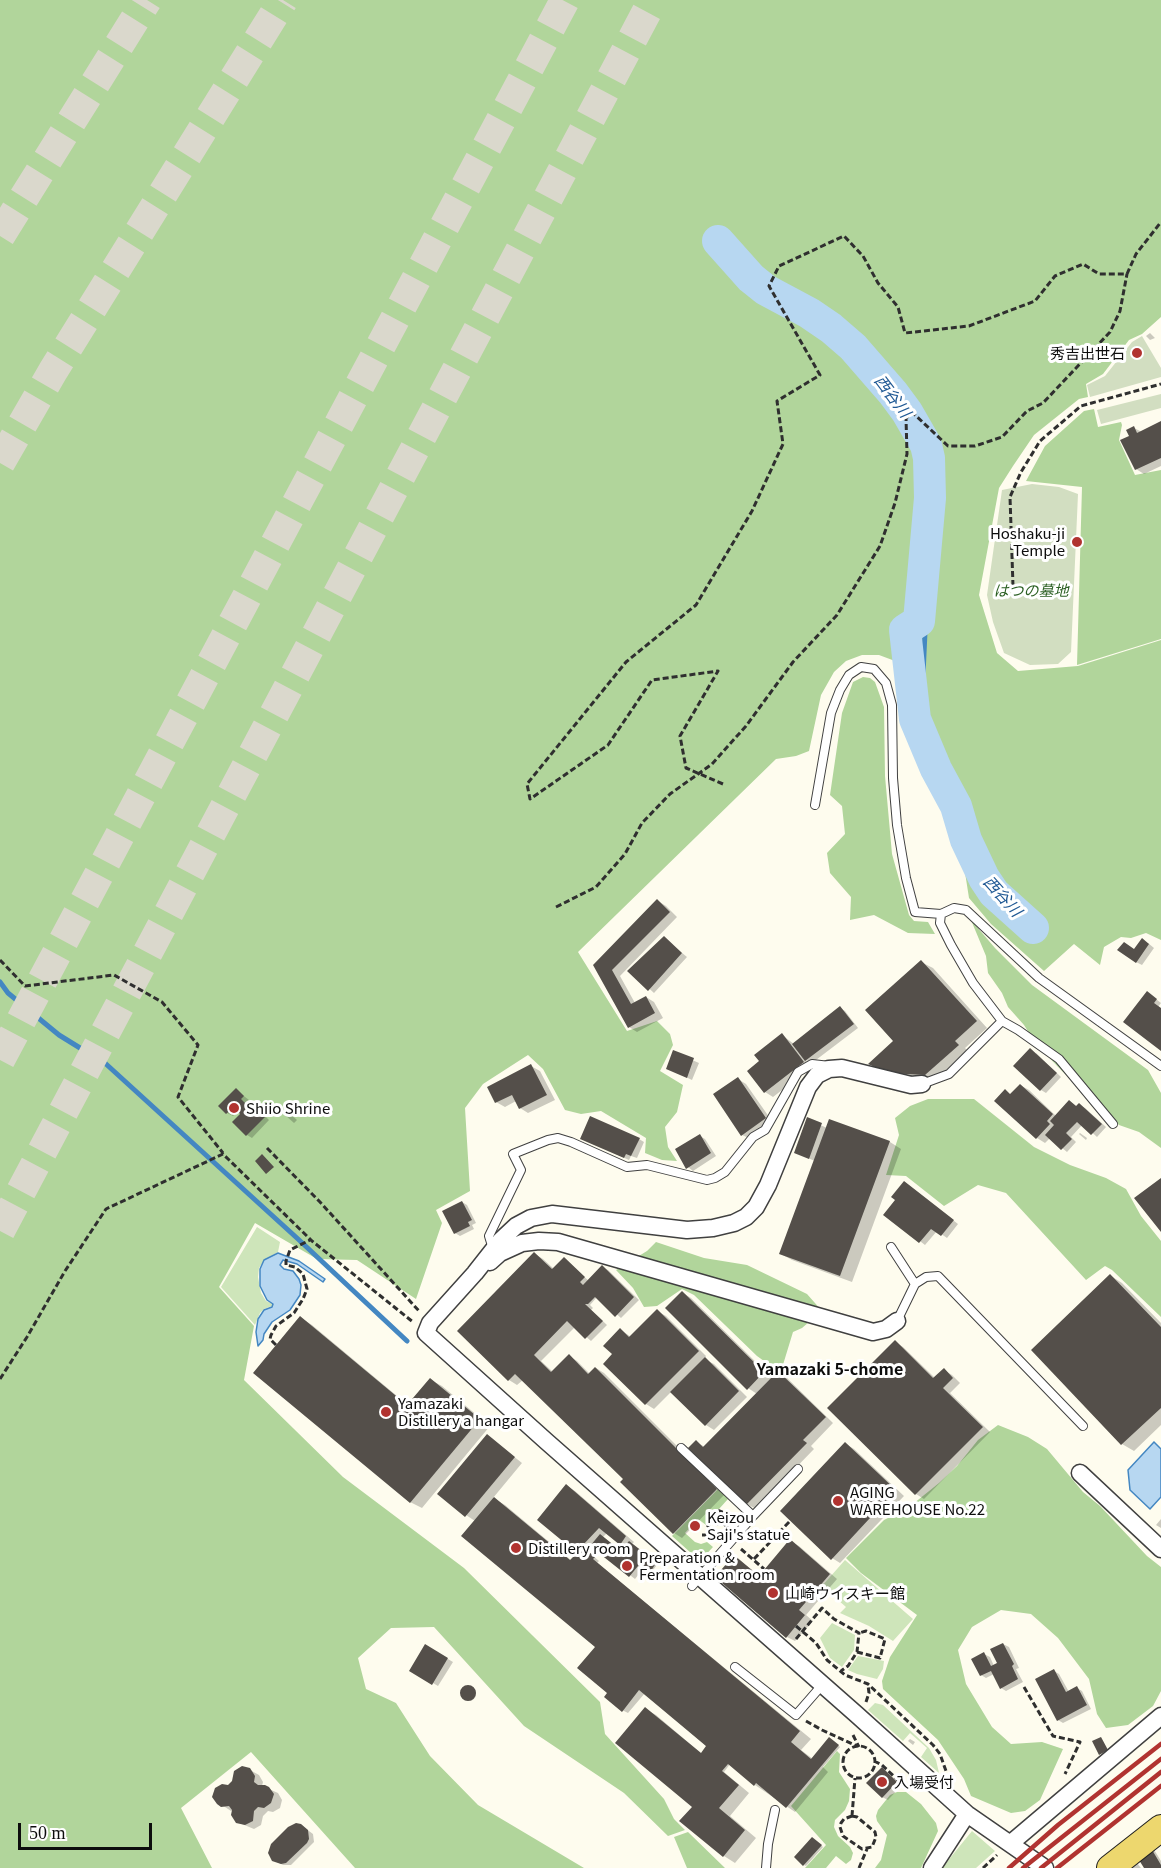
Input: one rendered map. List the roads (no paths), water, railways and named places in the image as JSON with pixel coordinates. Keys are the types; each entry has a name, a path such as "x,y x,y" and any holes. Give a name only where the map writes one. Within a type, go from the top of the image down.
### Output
{"main road":[{"path":"1110,1868 1161,1828"}],"street":[{"path":"922,1084 911,1086 842,1068 829,1069 817,1076 808,1087 768,1185 756,1207 746,1217 734,1223 713,1228 687,1230 552,1214 531,1218 516,1226 501,1240 428,1328 696,1582 823,1684 1005,1849 1045,1868"},
{"path":"475,1273 500,1253 522,1243 558,1242 873,1332 886,1329 897,1321"},
{"path":"1080,1473 1161,1549"},
{"path":"1005,1849 1161,1716"},
{"path":"932,1868 967,1814"}],"lane":[{"path":"815,805 831,713 840,690 849,675 861,668 874,669 886,683 892,705 897,825 906,878 915,912 941,914 954,908 966,910 1039,978 1161,1066"},
{"path":"941,914 940,923 951,945 973,983 1002,1022 1018,1030 1059,1059 1113,1124"},
{"path":"922,1084 949,1074 1002,1022"},
{"path":"493,1250 489,1236 521,1170 513,1154 558,1138 627,1167 647,1165 707,1180 715,1178 725,1172 753,1137 765,1130 798,1072 812,1064 842,1068"},
{"path":"891,1247 915,1284"},
{"path":"897,1321 915,1284 926,1277 938,1276 1083,1426"},
{"path":"681,1448 753,1516"},
{"path":"696,1582 753,1516 798,1469"},
{"path":"735,1667 796,1715 823,1684"},
{"path":"766,1868 775,1810"}],"water":[{"path":"278,1253 299,1261 325,1279 323,1282 297,1264 283,1260 280,1265 284,1269 293,1271 299,1279 300,1295 290,1310 272,1322 258,1346 256,1332 258,1319 264,1310 272,1307 273,1304 267,1300 260,1286 260,1269 264,1260"},
{"path":"1154,1442 1161,1449 1161,1497 1150,1509 1130,1490 1128,1470"}],"waterway":[{"name":"西谷川","path":"718,241 751,278 766,290 809,313 853,347 893,393 926,445 929,458 930,498 919,621 905,630 915,719 936,769 956,806 966,840 984,878 994,893 1033,928"},
{"name":"西谷川","path":"919,621 925,632 919,730"},
{"path":"0,982 8,993 59,1035 106,1064 407,1341"}],"tunnel":[{"path":"0,236 147,0"},
{"path":"0,463 53,371 283,0"},
{"path":"0,1060 565,0"},
{"path":"0,1231 653,0"}],"railway":[{"path":"1009,1868 1058,1825 1161,1744"},
{"path":"1023,1868 1161,1759"},
{"path":"1041,1868 1161,1772"},
{"path":"1057,1868 1161,1786"}],"place":[{"name":"秀吉出世石","path":"1137,353"},
{"name":"Hoshaku-ji Temple","path":"1077,542"},
{"name":"Shiio Shrine","path":"234,1108"},
{"name":"Yamazaki Distillery a hangar","path":"386,1412"},
{"name":"AGING WAREHOUSE No.22","path":"838,1501"},
{"name":"Keizou Saji's statue","path":"695,1526"},
{"name":"Distillery room","path":"516,1548"},
{"name":"Preparation & Fermentation room","path":"627,1566"},
{"name":"山崎ウイスキー館","path":"773,1593"},
{"name":"入場受付","path":"882,1782"}],"district":[{"name":"Yamazaki 5-chome","path":"830,1369"}],"park label":[{"name":"はつの墓地","path":"1031,590"}]}
